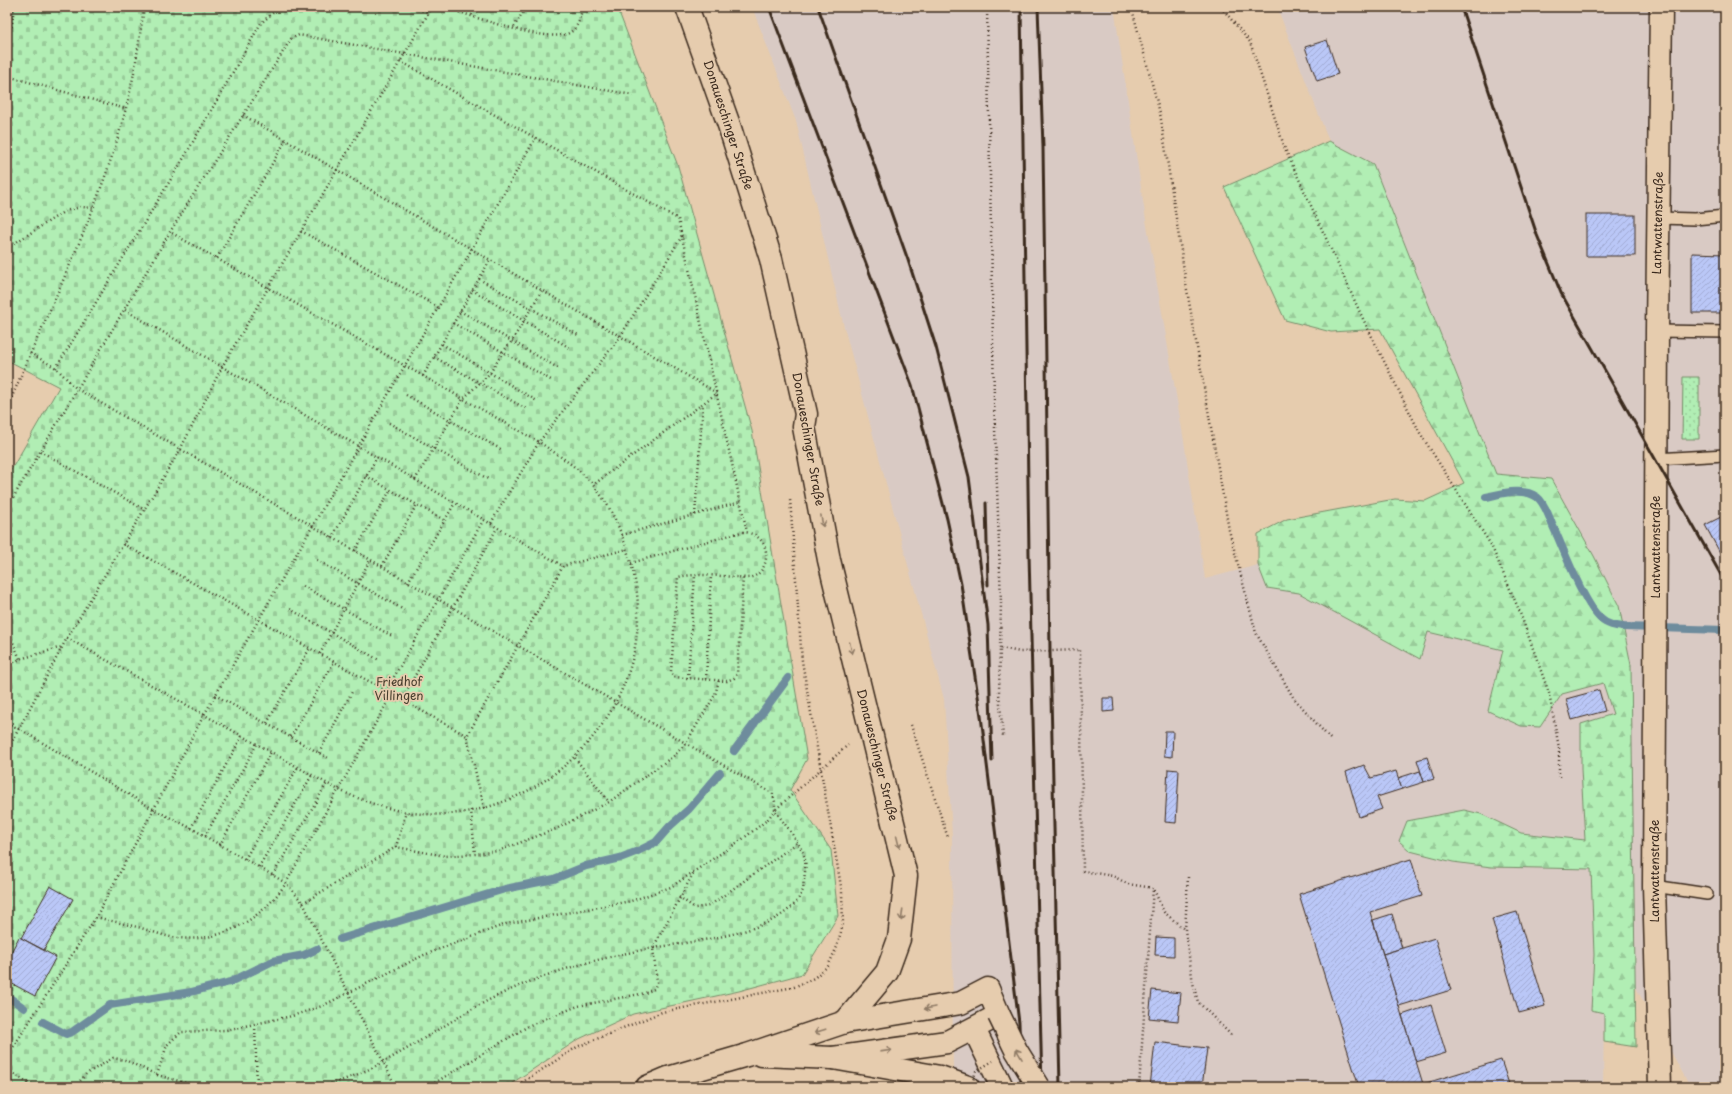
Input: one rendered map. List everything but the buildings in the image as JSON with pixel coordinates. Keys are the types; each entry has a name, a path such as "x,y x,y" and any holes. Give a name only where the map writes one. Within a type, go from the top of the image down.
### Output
{"street":[{"name":"Donaueschinger Straße","path":"687,7 729,125 771,259 806,414 804,427 829,560 906,876 899,939 887,972 845,1022"},
{"name":"Lantwattenstraße","path":"1660,1087 1654,886 1657,331 1661,7"},
{"path":"647,1087 668,1078 747,1055 845,1022 961,1003 988,989 1016,1050 1039,1087"},
{"path":"833,1058 947,1042 999,1015"},
{"path":"974,1029 1002,1087"},
{"path":"747,1055 833,1058 940,1077 968,1087"}],"lane":[{"path":"1658,218 1695,219 1725,216"},
{"path":"1657,331 1725,332"},
{"path":"1656,459 1725,455"},
{"path":"1654,886 1708,894"}],"path":[{"path":"7,38 14,7"},
{"path":"7,409 93,208 126,109 138,57 144,7"},
{"path":"56,368 185,156 262,23 280,7"},
{"path":"406,7 429,12"},
{"path":"7,751 67,638 122,544 145,510 180,450 222,367 432,7"},
{"path":"444,7 541,35 569,33 576,28 582,7"},
{"path":"472,15 476,7"},
{"path":"514,27 526,7"},
{"path":"988,7 994,391 1001,648 999,693 1003,736"},
{"path":"1133,7 1132,9 1160,113 1187,290 1229,530 1256,633 1293,697 1332,741"},
{"path":"1221,7 1250,42 1285,149 1364,321 1420,433 1491,545 1519,610 1549,694 1559,748 1559,779"},
{"path":"7,508 170,232 291,39 299,35 634,95"},
{"path":"400,61 534,139 678,219 747,532"},
{"path":"7,76 126,109"},
{"path":"243,115 717,394"},
{"path":"7,1057 96,917 215,695 534,139"},
{"path":"217,258 286,140"},
{"path":"7,248 65,211 81,207 93,208"},
{"path":"302,231 438,307"},
{"path":"67,638 337,789 366,802 406,812 432,814 484,808 508,800 562,769 575,758 588,743 616,703 632,666 637,644 639,600 627,549 616,520 593,485 573,466 539,442 170,232"},
{"path":"491,523 539,442 620,337 682,236"},
{"path":"423,376 490,260"},
{"path":"479,279 580,336"},
{"path":"472,290 570,348"},
{"path":"415,480 463,399 490,373 512,341 542,290"},
{"path":"125,310 563,566 627,549"},
{"path":"460,311 558,368"},
{"path":"454,323 551,380"},
{"path":"442,344 537,401"},
{"path":"30,353 56,368 76,389 773,794 775,810 804,855 806,868 802,892 793,905 761,926 728,935 606,956 566,968 496,996 384,1062 347,1078 318,1087"},
{"path":"434,357 528,410"},
{"path":"593,485 717,394"},
{"path":"406,395 502,450"},
{"path":"695,515 703,404"},
{"path":"389,423 488,479"},
{"path":"40,451 145,510"},
{"path":"332,538 377,457"},
{"path":"366,476 444,520"},
{"path":"356,551 391,489"},
{"path":"515,1087 577,1047 662,1012 794,987 814,978 828,966 837,947 844,924 842,892 802,661 789,494"},
{"path":"622,536 740,502"},
{"path":"408,582 455,503"},
{"path":"382,566 417,504"},
{"path":"386,690 484,519"},
{"path":"402,700 498,528"},
{"path":"631,563 741,532 754,533 763,540 765,546 765,562 760,573 751,578 743,577 694,575 678,577 671,672 674,677 727,681 734,678 737,674 743,577"},
{"path":"122,544 467,736"},
{"path":"317,560 404,610"},
{"path":"320,654 370,560"},
{"path":"484,808 467,736 563,566"},
{"path":"688,678 694,575"},
{"path":"706,679 711,576"},
{"path":"303,586 392,636"},
{"path":"290,609 379,660"},
{"path":"7,628 20,659"},
{"path":"7,666 20,659 62,647"},
{"path":"267,723 310,648"},
{"path":"1001,648 1020,652 1080,650 1083,871 1113,876 1128,884 1153,888"},
{"path":"291,737 334,662"},
{"path":"303,903 396,847 445,856 475,854 498,850 556,830 609,802 675,755 686,744 715,695 718,680"},
{"path":"319,753 353,690"},
{"path":"96,917 170,937 187,938 211,936 232,931 246,924 276,897 286,883 337,789 392,694"},
{"path":"215,695 330,759"},
{"path":"7,724 18,728 154,809 191,828 286,883 303,903 396,1087"},
{"path":"911,725 948,838"},
{"path":"191,828 242,736"},
{"path":"205,836 257,744"},
{"path":"157,1075 167,1045 182,1032 226,1030 292,1016 322,1006 424,955 506,924 631,901 670,887 744,838 767,820 775,810 849,745"},
{"path":"220,845 271,752"},
{"path":"575,758 609,802"},
{"path":"245,859 298,767"},
{"path":"259,867 312,775"},
{"path":"273,875 327,783"},
{"path":"470,810 475,854"},
{"path":"396,847 406,812"},
{"path":"679,897 694,908 709,906 797,843"},
{"path":"428,1087 530,1026 578,1006 626,995 645,993 654,989 657,982 653,948 694,871"},
{"path":"1188,877 1185,930 1193,983 1198,1002 1232,1036"},
{"path":"1153,888 1164,912 1185,930"},
{"path":"1139,1087 1153,888"},
{"path":"255,1025 257,1087"},
{"path":"75,1087 86,1074 113,1058 125,1060 157,1075 201,1087"},
{"path":"7,1070 35,1087"}],"shaded area":[{"path":"752,7 1114,7 1145,214 1184,441 1205,579 1258,565 1267,588 1299,593 1420,659 1428,631 1503,650 1488,710 1540,727 1562,694 1603,683 1613,714 1581,725 1581,769 1585,840 1521,833 1481,814 1410,851 1453,862 1491,867 1591,869 1594,955 1591,1010 1604,1013 1603,1087 953,1087 952,835 944,699 844,327 796,121"},
{"path":"1277,7 1725,7 1725,1084 1687,1081 1635,986 1631,665 1619,606 1594,556 1551,479 1496,474 1373,164 1329,141"}],"green space":[{"name":"Friedhof Villingen","path":"7,7 617,7 678,166 752,431 807,759 790,790 831,850 838,916 802,974 739,991 633,1014 579,1039 506,1087 7,1087 7,477 59,387 7,360"},
{"path":"1329,141 1373,164 1496,474 1551,479 1594,556 1619,606 1631,665 1636,1047 1604,1042 1604,1013 1591,1010 1594,955 1591,869 1491,867 1453,862 1410,851 1399,841 1407,821 1464,810 1481,814 1521,833 1585,840 1581,769 1581,724 1613,714 1603,683 1562,694 1540,727 1521,726 1488,711 1503,650 1428,632 1420,659 1299,593 1267,588 1258,565 1258,534 1287,519 1395,499 1425,501 1464,483 1380,329 1331,332 1285,320 1224,187"},
{"path":"1683,377 1699,377 1699,439 1682,439"}],"waterway":[{"path":"1486,497 1512,492 1525,492 1540,499 1546,509 1580,588 1594,611 1606,623 1624,627 1725,630"},
{"path":"734,751 788,678"},
{"path":"340,939 505,889 554,879 586,866 620,858 638,851 656,842 670,826 689,809 720,773"},
{"path":"43,1022 66,1034 72,1032 110,1005 191,992 230,982 273,961 304,955 317,949"},
{"path":"7,996 24,1008"}],"railway":[{"path":"769,7 912,385 947,519 961,584 981,716 1019,1023 1021,1087"},
{"path":"818,7 908,260 936,347 969,477 988,625 992,761"},
{"path":"1021,7 1029,554 1042,1087"},
{"path":"1038,7 1043,147 1050,652 1060,1087"},
{"path":"1461,7 1537,235 1561,293 1725,582"},
{"path":"986,503 988,585"}]}
